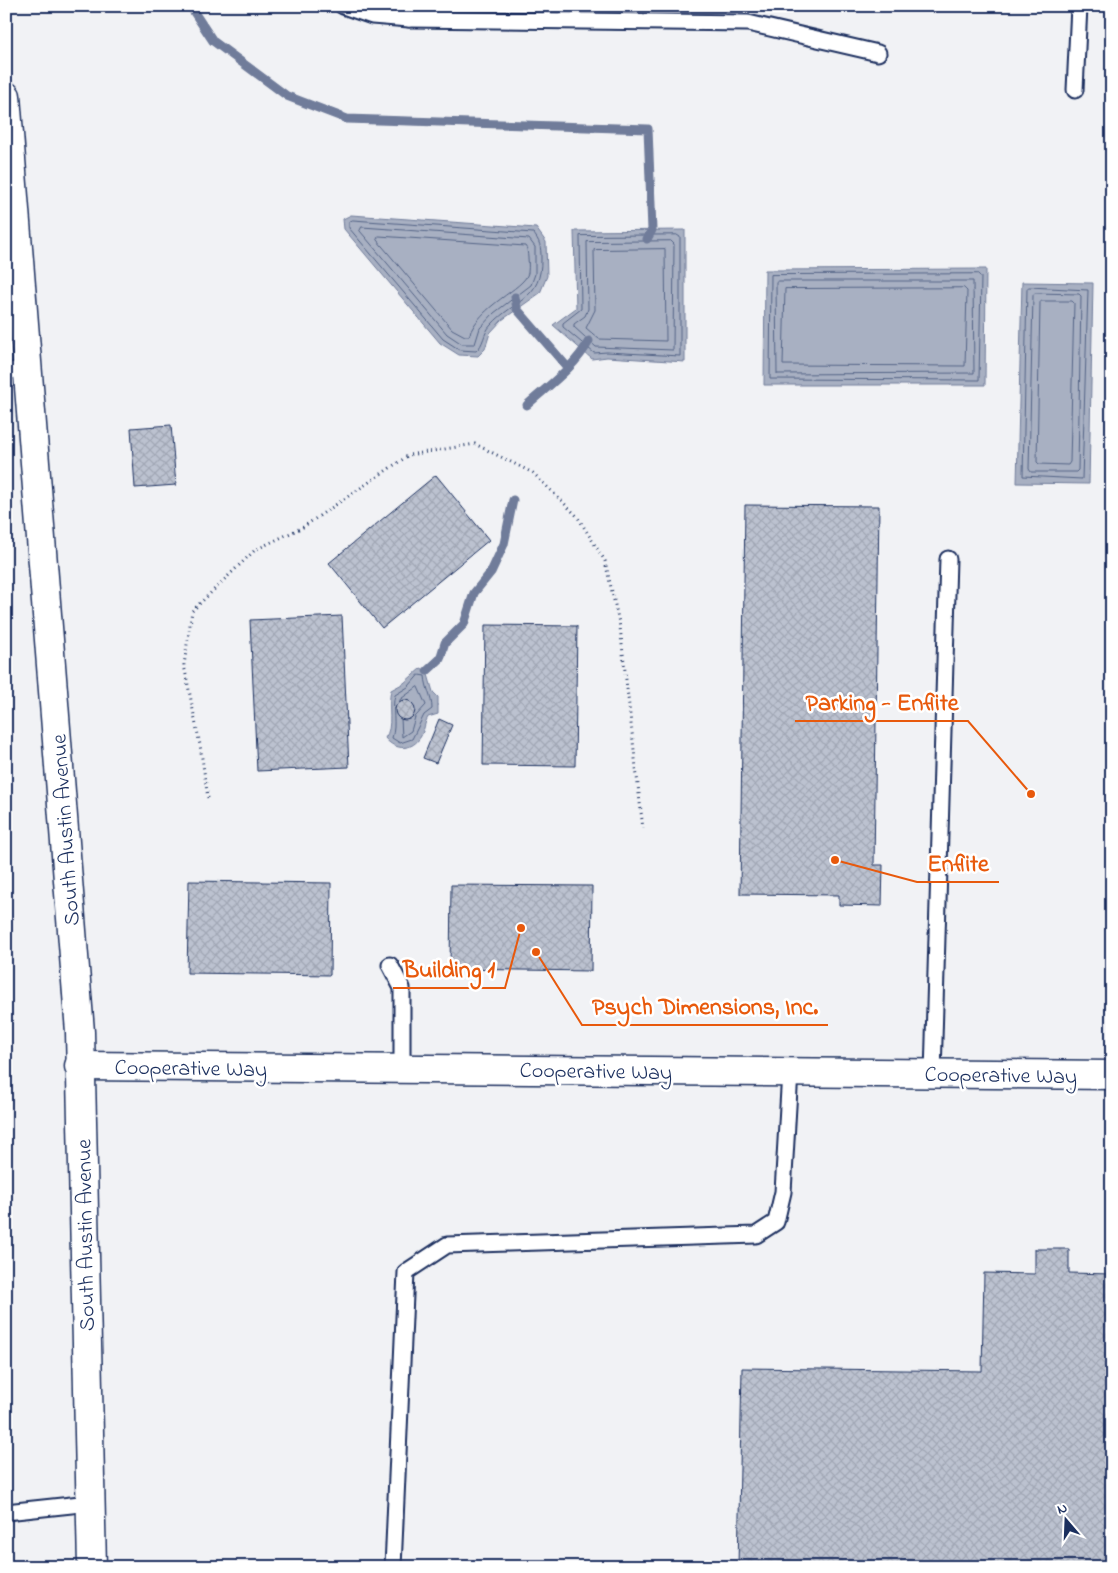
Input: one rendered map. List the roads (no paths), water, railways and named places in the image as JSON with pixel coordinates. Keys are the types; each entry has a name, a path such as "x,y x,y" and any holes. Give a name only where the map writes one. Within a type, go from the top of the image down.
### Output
{"main road":[{"name":"South Austin Avenue","path":"6,96 17,370 80,1032 79,1066 92,1567"},
{"name":"Cooperative Way","path":"79,1066 1112,1075"}],"lane":[{"path":"343,6 372,16 409,13 679,14 748,22 878,53"},
{"path":"1075,90 1079,6"},
{"path":"933,1074 948,559"},
{"path":"390,965 402,988 402,1068"},
{"path":"393,1567 406,1272 447,1245 756,1235 776,1222 783,1192 790,1072"},
{"path":"6,1512 90,1503"}],"water":[{"path":"351,215 536,228 546,242 547,276 540,293 502,320 490,333 485,349 478,356 459,355 440,343 344,229 343,219"},
{"path":"685,230 685,362 607,357 592,359 553,325 576,308 574,231"},
{"path":"986,269 985,385 764,385 765,270"},
{"path":"1022,282 1093,283 1089,484 1017,483"},
{"path":"421,668 427,671 433,692 438,697 438,714 428,717 418,741 409,747 399,747 385,738 390,722 391,690 404,683"}],"waterway":[{"path":"190,6 213,41 287,96 347,119 648,129 652,230 647,239"},
{"path":"515,297 517,309 568,368"},
{"path":"527,405 569,368 589,341"},
{"path":"427,671 440,659 445,643 464,624 474,593 491,572 504,544 513,500"}],"place":[{"name":"Parking - Enflite","path":"1031,794"},
{"name":"Enflite","path":"835,860"},
{"name":"Building 1","path":"521,928"},
{"name":"Psych Dimensions, Inc.","path":"536,952"}]}
